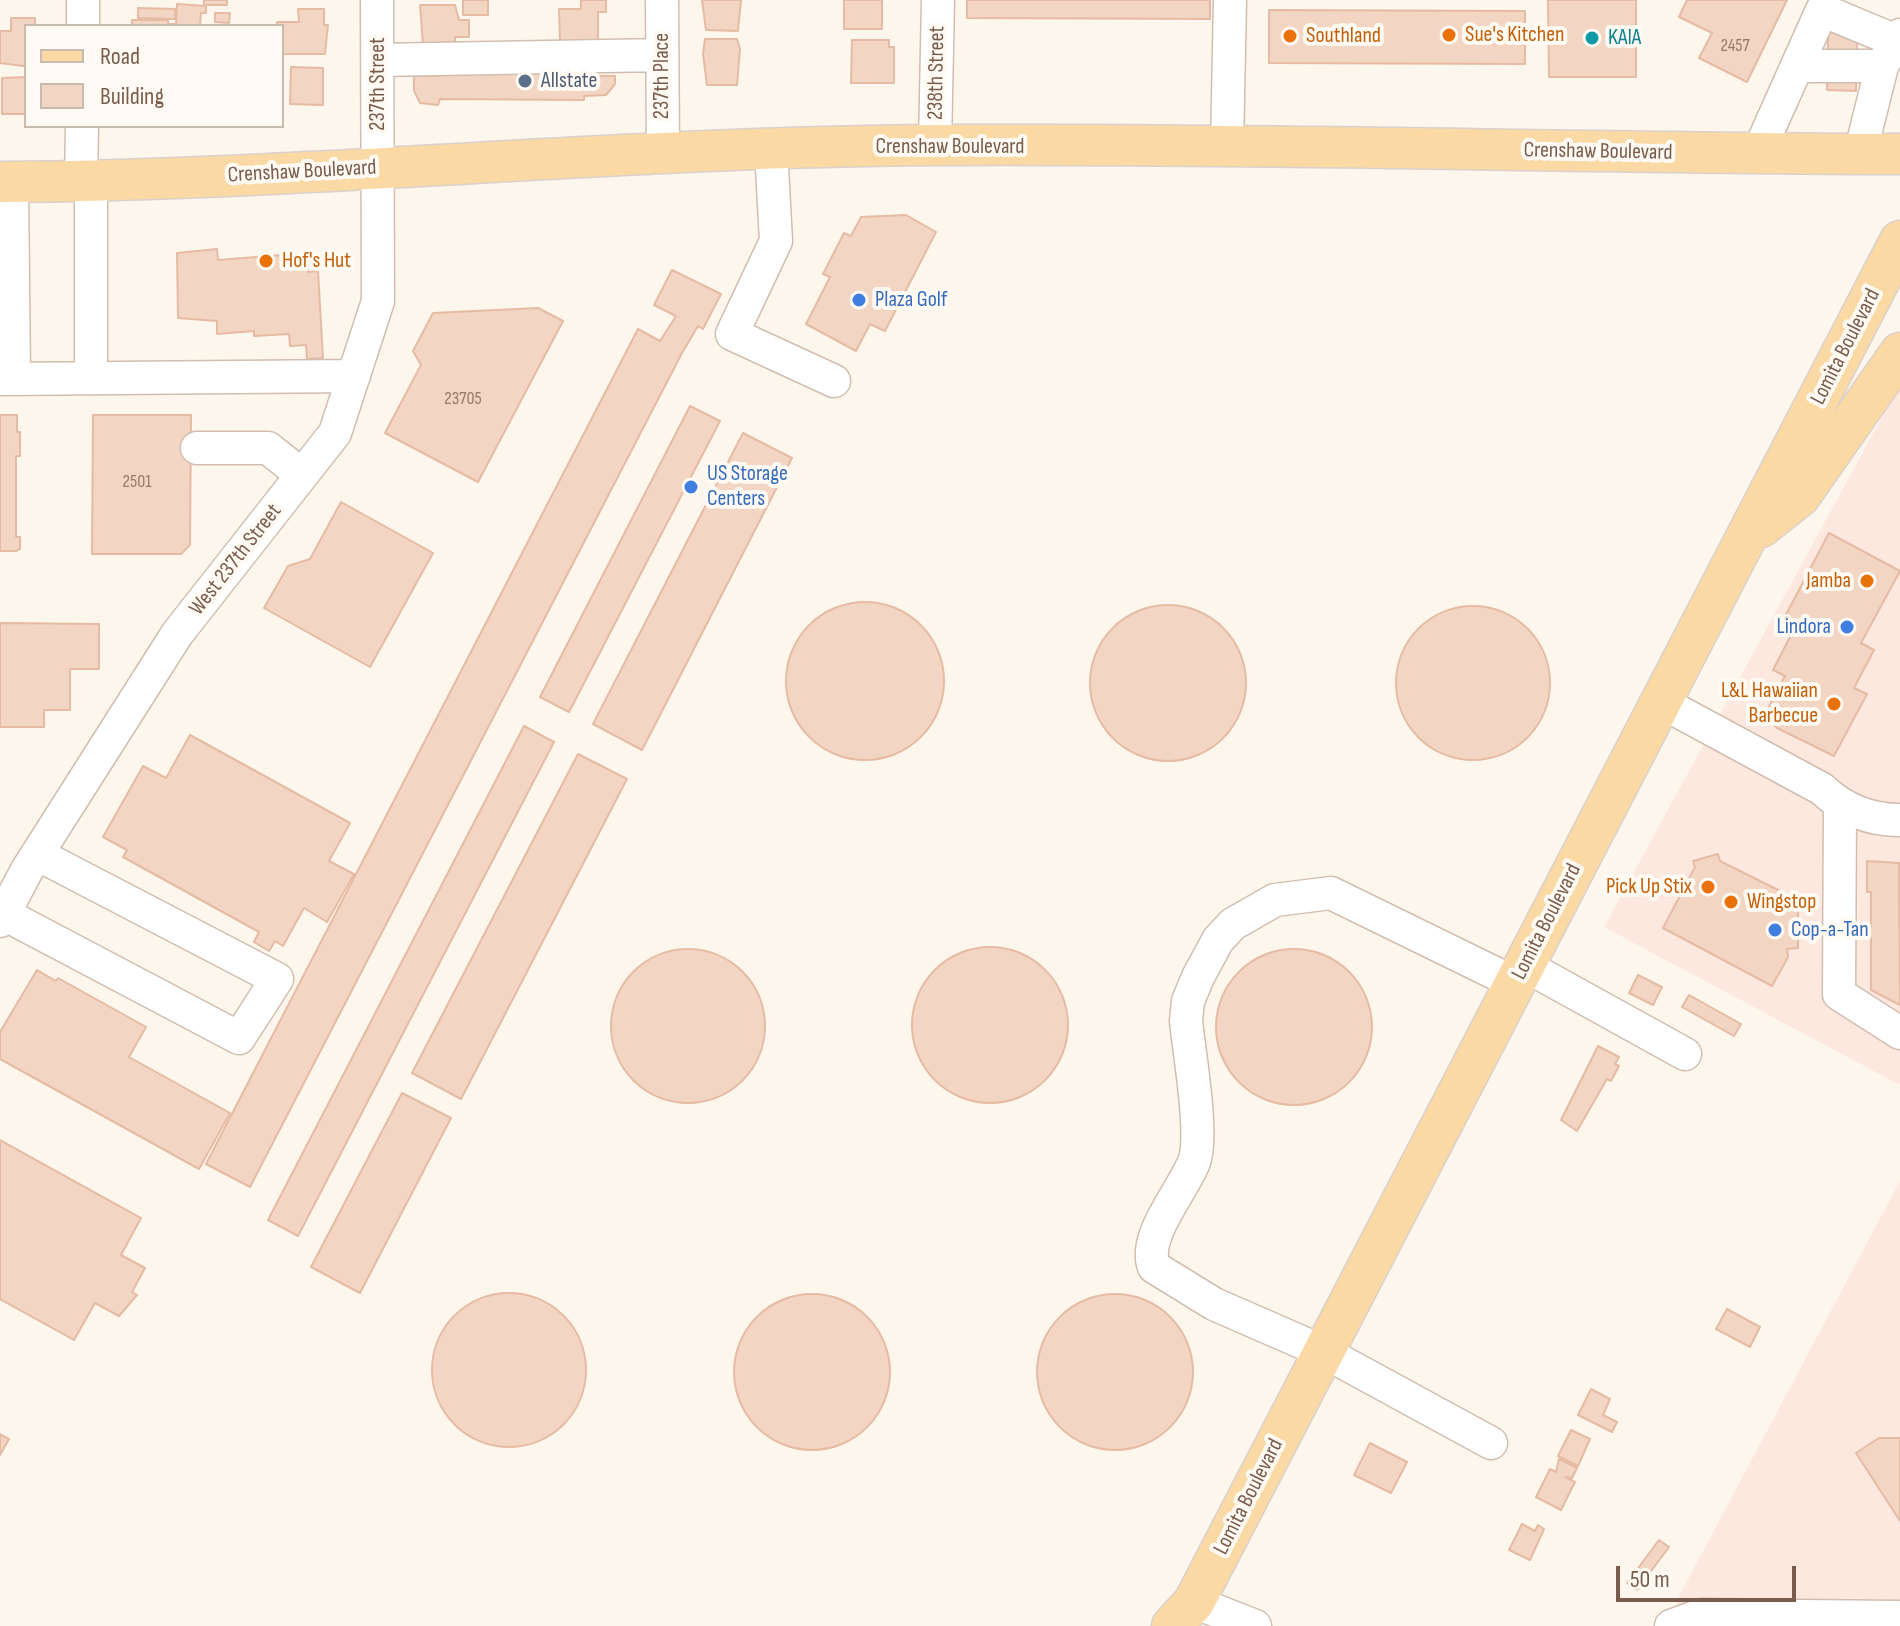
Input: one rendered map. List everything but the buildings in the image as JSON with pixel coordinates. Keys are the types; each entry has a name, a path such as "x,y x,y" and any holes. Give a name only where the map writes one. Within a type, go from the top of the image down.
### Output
{"main road":[{"name":"Crenshaw Boulevard","path":"6,182 378,168 663,152 935,145 1900,154"},
{"name":"Lomita Boulevard","path":"1186,1618 1900,241"},
{"path":"1749,537 1800,496 1865,409 1900,353"}],"street":[{"path":"83,0 83,24"},
{"name":"237th Street","path":"377,0 378,168"},
{"name":"237th Place","path":"662,0 663,152"},
{"name":"238th Street","path":"935,145 938,0"},
{"path":"1227,148 1230,0"},
{"path":"1758,153 1799,66 1822,5 1894,46"},
{"path":"1799,66 1894,46"},
{"path":"1860,154 1894,46"},
{"path":"378,60 662,55"},
{"path":"82,128 91,378"},
{"path":"771,149 776,241 732,334 834,381"},
{"name":"West 237th Street","path":"2,918 37,854 177,634 335,433 378,301 378,168"},
{"path":"6,182 7,379 354,376"},
{"path":"197,448 268,448 302,475"},
{"path":"1661,702 1822,789 1840,806 1864,815 1900,820"},
{"path":"1840,806 1839,994 1900,1033"},
{"path":"2,918 239,1038 277,979 37,854"},
{"path":"1491,1443 1324,1352 1214,1304 1154,1267 1149,1256 1153,1235 1179,1195 1196,1157 1186,1021 1188,1001 1198,977 1218,940 1233,924 1275,900 1331,893 1520,974 1685,1054"},
{"path":"1671,1626 1701,1615 1900,1617"},
{"path":"1186,1618 1255,1626"}],"shaded area":[{"path":"1900,384 1900,1085 1604,927"},
{"path":"1900,1181 1900,1626 1678,1626 1677,1600"}],"place":[{"name":"Sue's Kitchen","path":"1449,35"},
{"name":"Southland","path":"1290,36"},
{"name":"KAIA","path":"1592,38"},
{"name":"Allstate","path":"525,81"},
{"name":"Hof's Hut","path":"266,261"},
{"name":"Plaza Golf","path":"859,300"},
{"name":"US Storage Centers","path":"691,487"},
{"name":"Jamba","path":"1867,581"},
{"name":"Lindora","path":"1847,627"},
{"name":"L&L Hawaiian Barbecue","path":"1834,704"},
{"name":"Pick Up Stix","path":"1708,887"},
{"name":"Wingstop","path":"1731,902"},
{"name":"Cop-a-Tan","path":"1775,930"}]}
